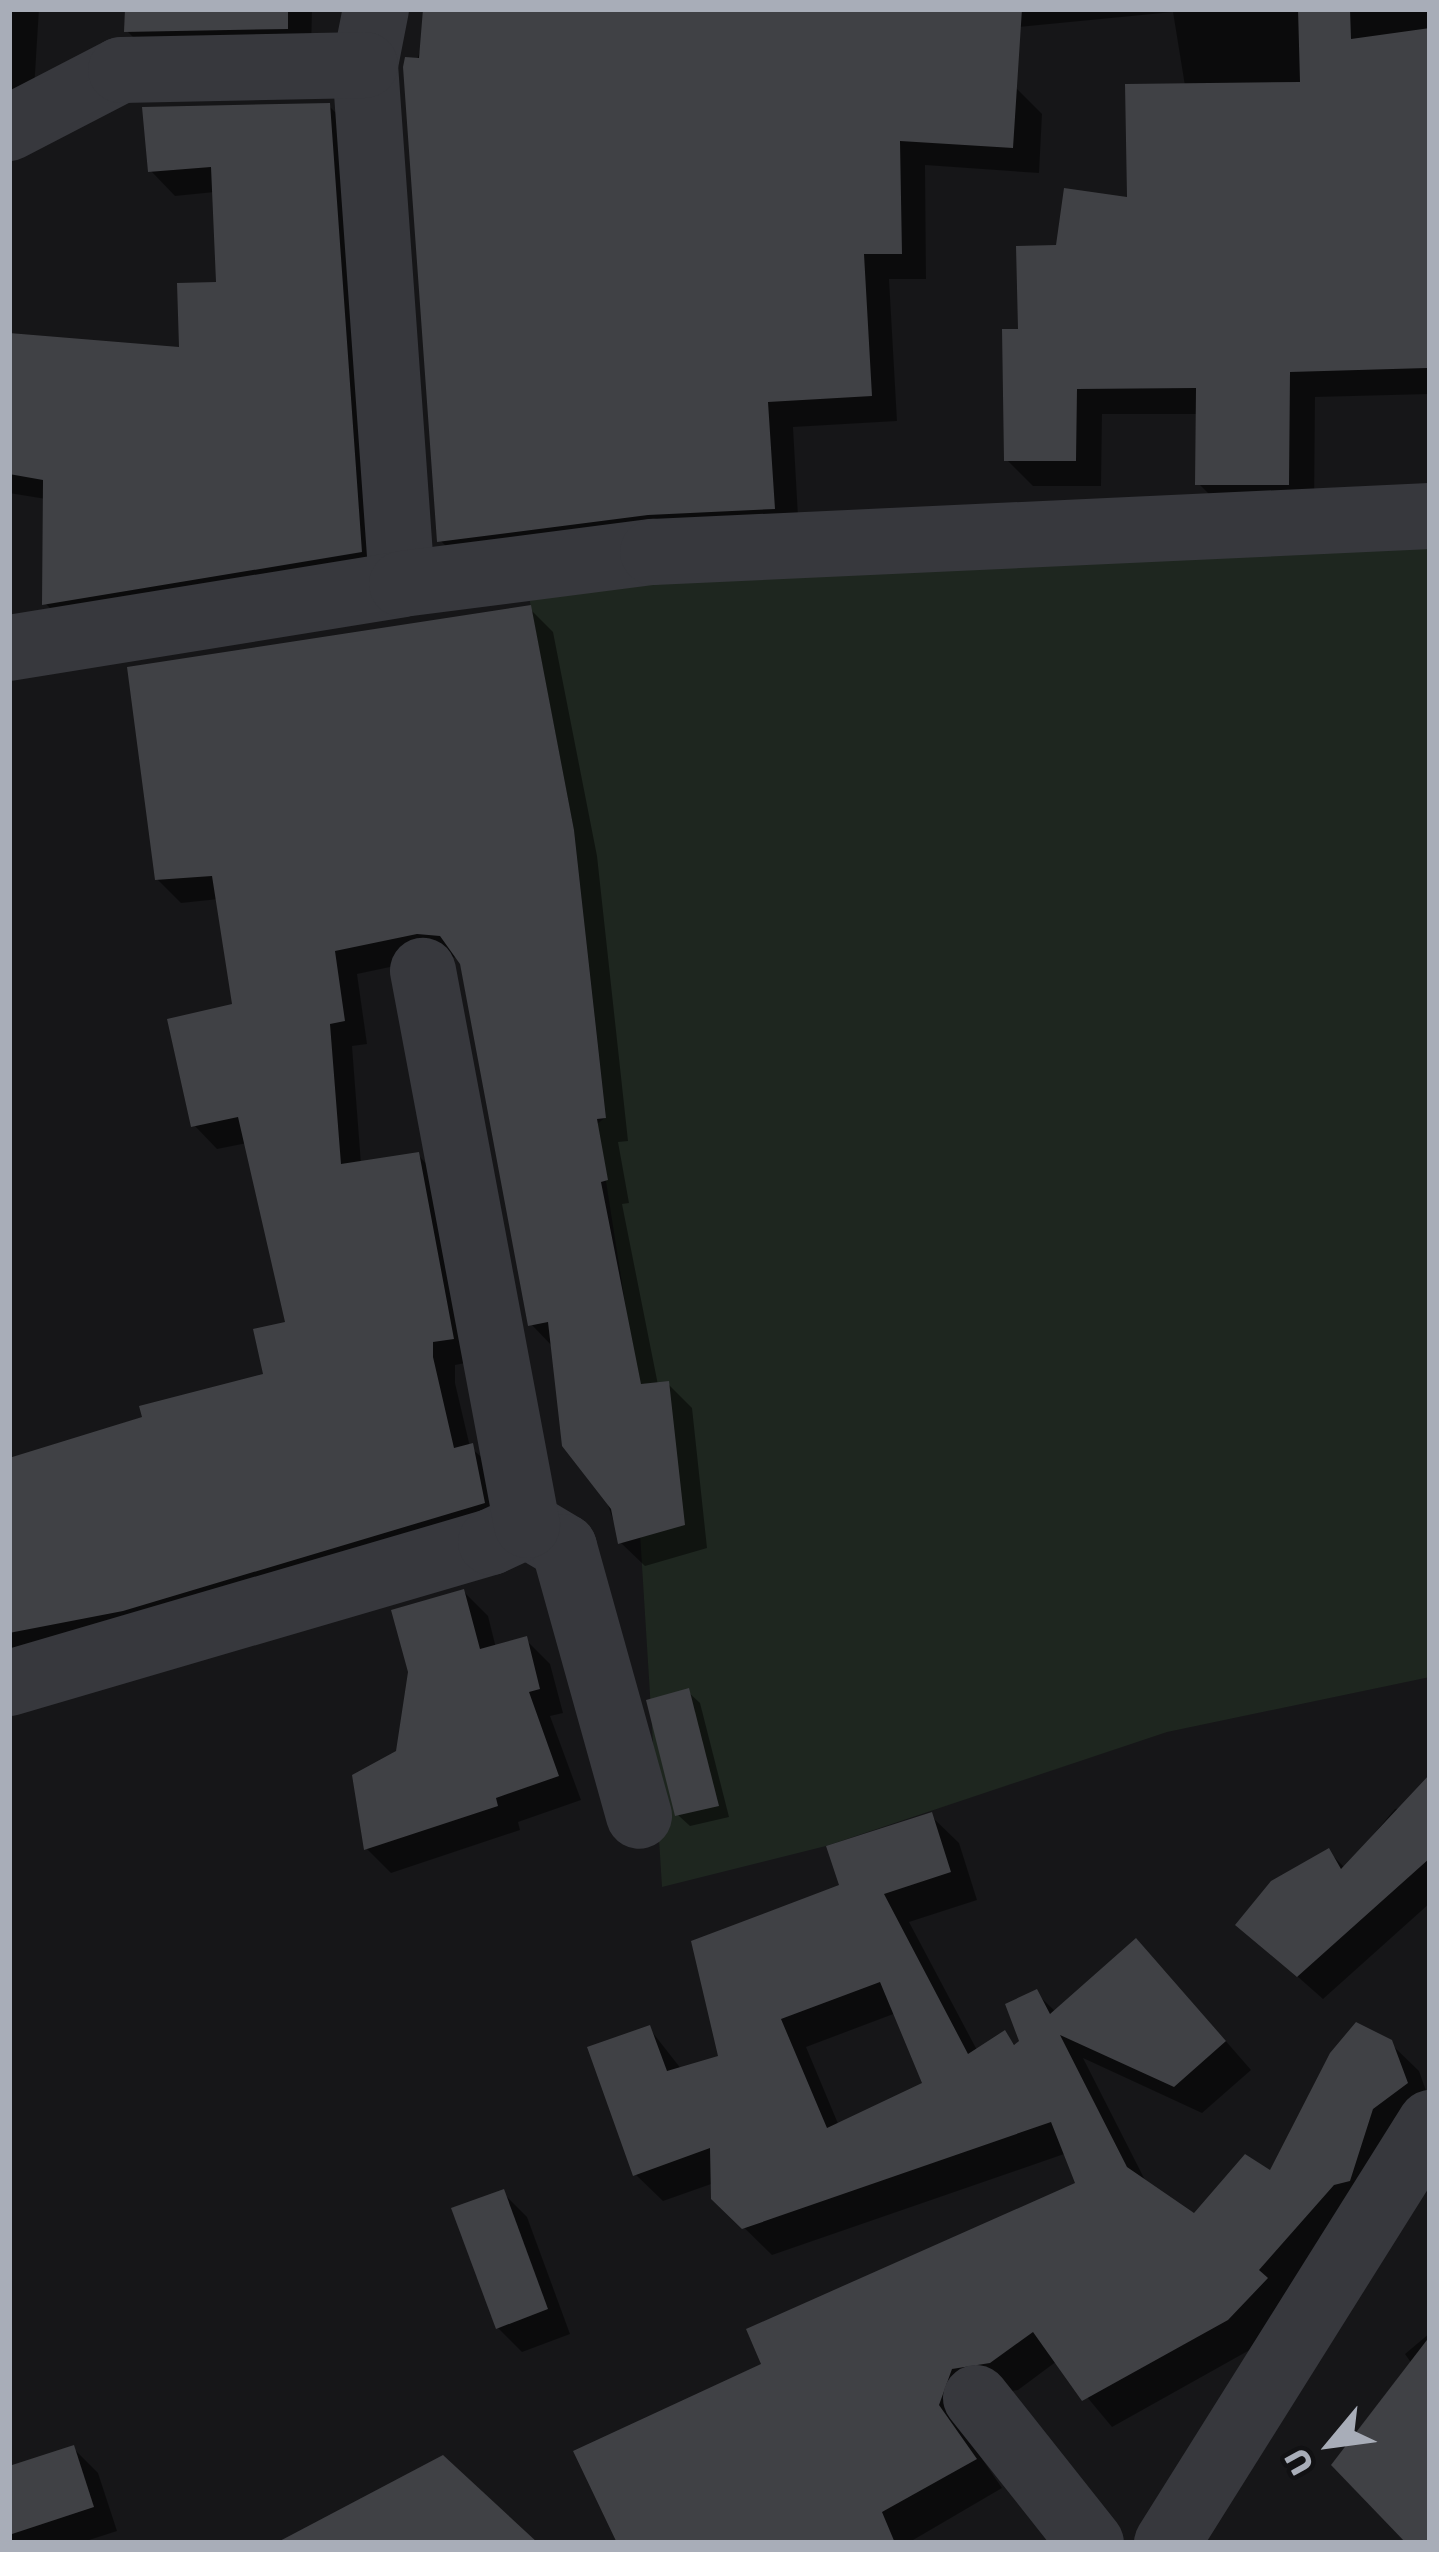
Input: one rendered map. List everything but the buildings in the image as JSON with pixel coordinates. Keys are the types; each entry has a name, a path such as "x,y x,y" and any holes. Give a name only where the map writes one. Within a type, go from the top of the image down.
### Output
{"street":[{"path":"9,128 121,70 370,37 401,584"},
{"path":"9,648 401,584 653,552 1430,516"},
{"path":"423,971 527,1525 564,1546 639,1816"},
{"path":"9,1684 491,1542 527,1525"},
{"path":"1167,2543 1430,2123"},
{"path":"976,2398 1091,2543"}],"shaded area":[{"path":"1430,493 1430,1677 1167,1732 826,1846 662,1887 626,1309 597,1124 606,1117 574,830 528,592"}]}
